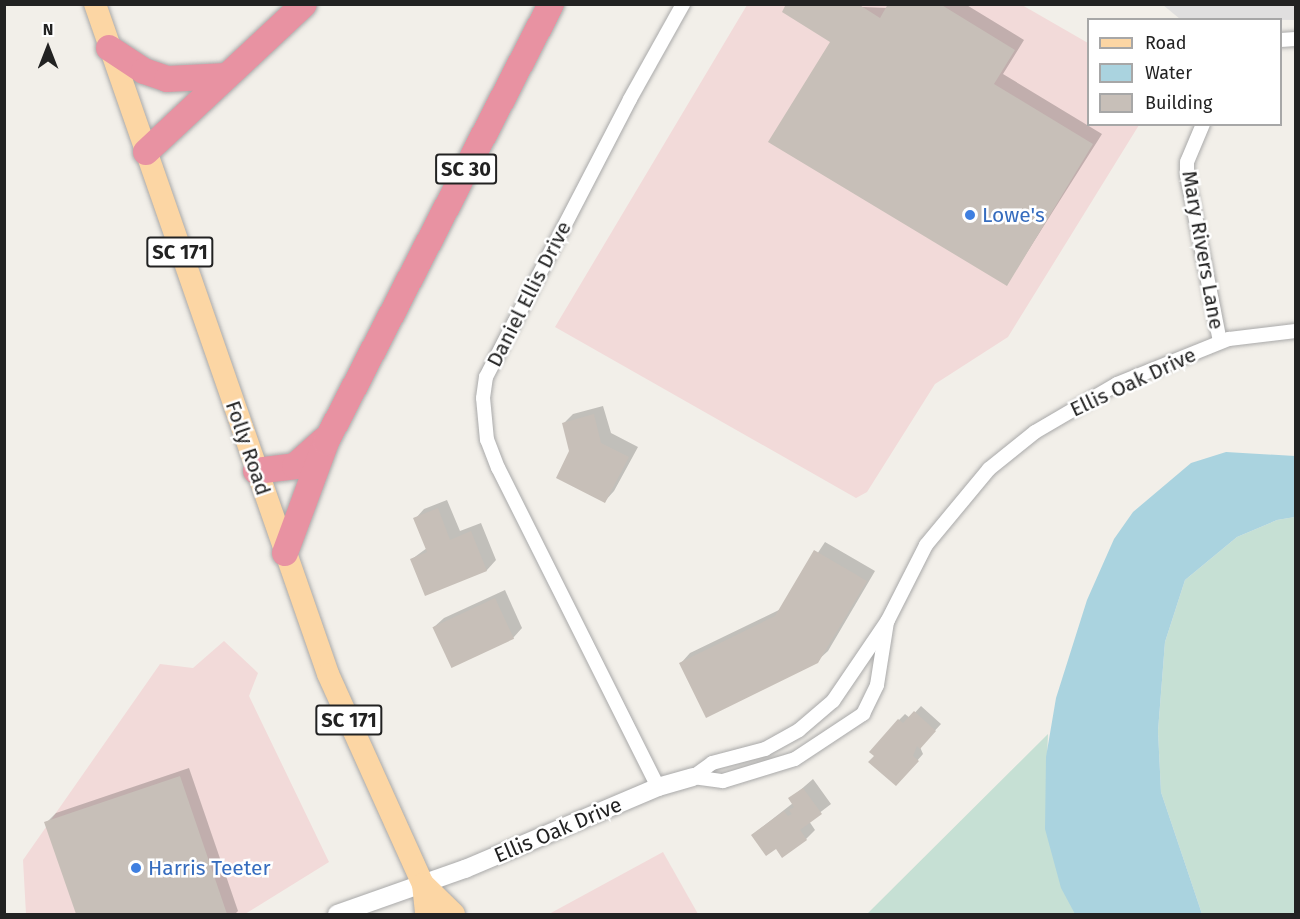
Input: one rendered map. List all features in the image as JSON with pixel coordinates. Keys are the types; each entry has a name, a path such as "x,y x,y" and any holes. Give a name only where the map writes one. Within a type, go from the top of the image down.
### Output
{"highway":[{"path":"146,152 304,4"},
{"name":"SC 30","path":"285,553 330,435 551,4"},
{"path":"109,48 144,71 167,79 227,76"},
{"path":"256,471 295,466 330,435"}],"main road":[{"name":"Folly Road","path":"95,4 256,471 336,694 423,884 426,915"},
{"name":"Folly Road","path":"423,884 454,915"}],"street":[{"name":"Daniel Ellis Drive","path":"658,787 498,468 487,440 483,398 486,376 683,4"},
{"name":"Mary Rivers Lane","path":"1202,126 1186,162 1186,175 1220,342"},
{"name":"Ellis Oak Drive","path":"337,915 423,884 658,787 693,777 712,763 765,749 799,730 833,701 888,620 926,545 989,469 1035,432 1117,384 1220,342 1296,331"},
{"name":"Ellis Oak Drive","path":"693,777 723,781 795,759 830,739 863,714 877,686 888,620"}],"shaded area":[{"path":"747,5 1022,5 1087,42 1087,126 1138,126 1008,337 935,384 867,492 856,498 555,327"},
{"path":"1163,5 1295,5 1295,20 1179,18"},
{"path":"224,641 258,673 249,696 329,862 245,914 26,914 23,860 160,664 193,668"},
{"path":"663,852 698,914 549,914"}],"green space":[{"path":"1295,517 1295,914 1202,914 1161,792 1158,731 1165,642 1185,580 1237,537 1277,520"},
{"path":"1048,734 1046,787 1078,914 867,914"}],"water":[{"path":"1226,452 1295,456 1295,517 1277,520 1237,537 1185,580 1165,642 1158,731 1161,792 1202,914 1075,914 1061,888 1045,829 1046,757 1056,698 1087,600 1114,539 1133,512 1191,463"}],"building":[{"name":"Lowe's","path":"786,4 858,4 880,18 888,4 940,4 1015,50 994,84 1093,144 1007,286 768,142 830,42 782,12"},
{"path":"594,414 601,443 629,457 605,503 556,478 569,451 562,423"},
{"path":"438,508 450,540 471,531 487,571 425,596 410,559 427,552 413,518"},
{"path":"814,550 867,581 818,663 706,718 679,663 775,616"},
{"path":"495,598 514,639 451,668 432,627"},
{"path":"914,711 936,731 920,749 917,746 913,756 919,761 896,786 868,762 874,756 869,752 898,719 903,723"},
{"name":"Harris Teeter","path":"180,776 227,914 76,914 44,822"},
{"path":"803,788 822,814 800,830 807,840 782,858 776,849 766,856 751,835 784,811 788,816 792,814 789,810 794,807 788,798"}],"place":[{"name":"Lowe's","path":"970,215"},
{"name":"Harris Teeter","path":"136,868"}]}
